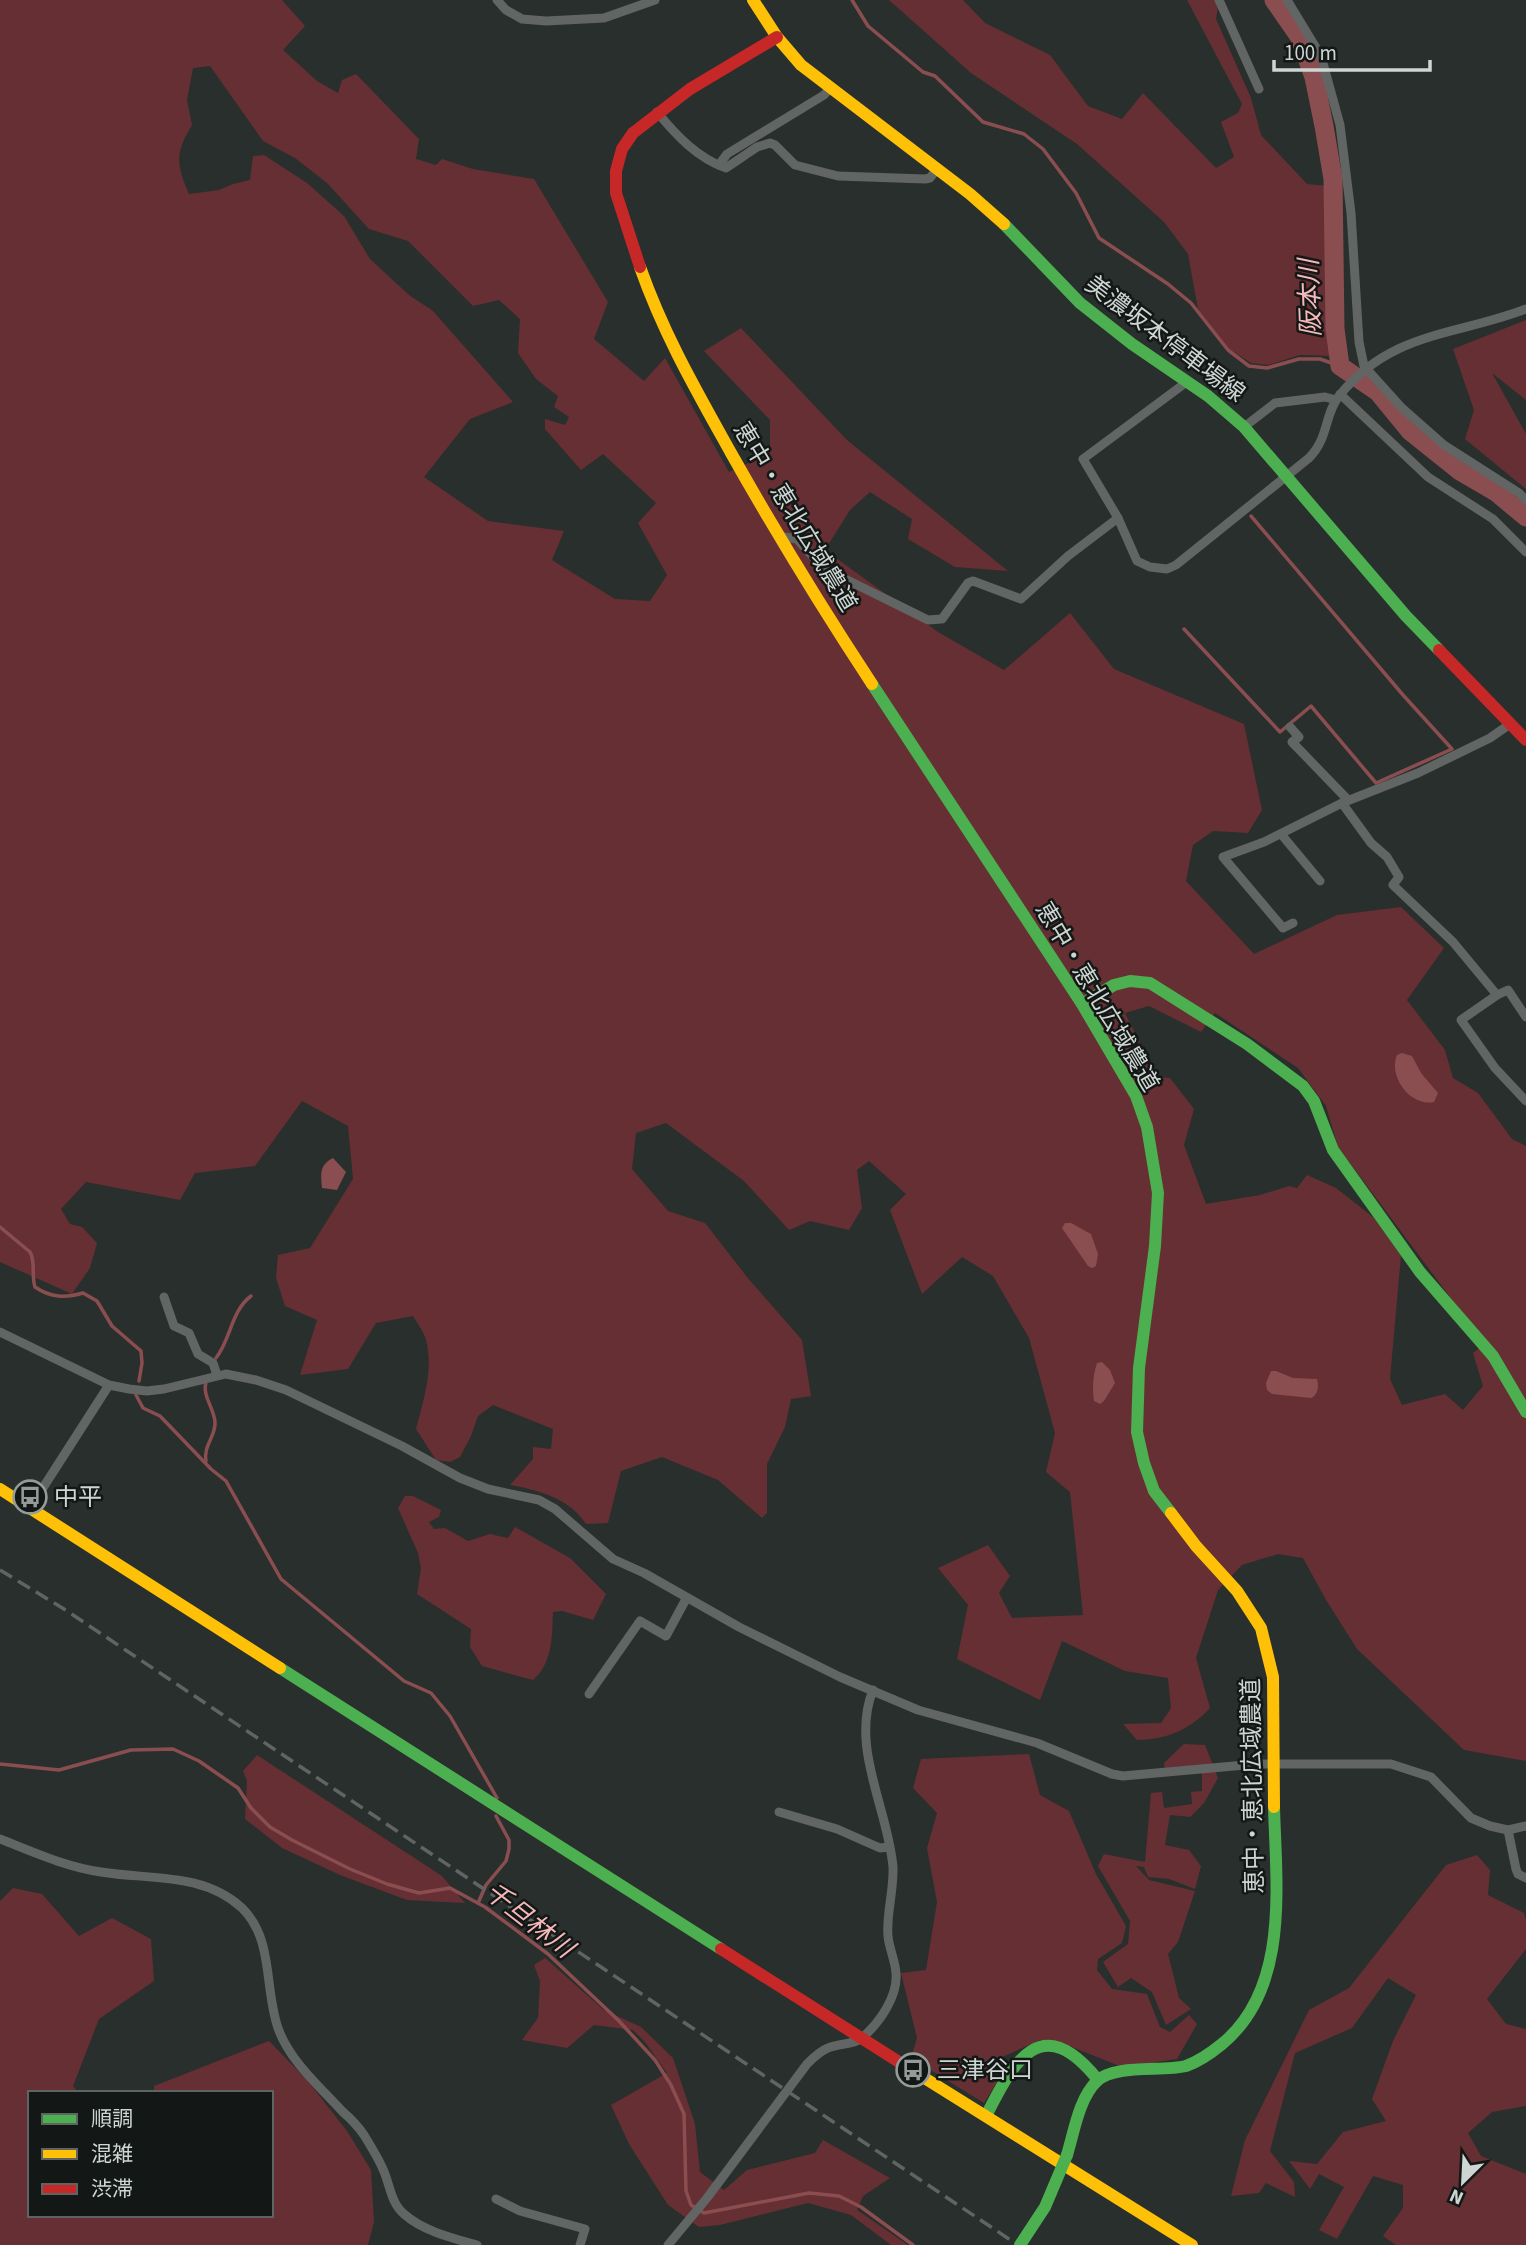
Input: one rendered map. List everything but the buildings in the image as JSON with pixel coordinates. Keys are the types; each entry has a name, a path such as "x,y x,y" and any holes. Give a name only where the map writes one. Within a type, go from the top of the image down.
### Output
{"street":[{"path":"497,0 506,10 522,19 547,21 604,18 655,0"},
{"name":"美濃坂本停車場線","path":"753,0 777,37 802,65 970,194 1080,303 1132,344 1208,396 1244,427 1406,616 1526,740"},
{"path":"1219,0 1259,89"},
{"path":"1287,0 1321,56 1340,125 1351,214 1359,342 1364,366 1401,407 1444,445 1526,500"},
{"name":"恵中・恵北広域農道","path":"777,37 690,89 633,133 622,149 616,171 618,204 657,314 678,359 778,536 1082,1004 1136,1096 1147,1128 1157,1173 1158,1192 1155,1246 1139,1368 1136,1413 1143,1463 1154,1491 1196,1546 1237,1591 1261,1628 1273,1676 1277,1901 1274,1937 1265,1978 1248,2014 1226,2042 1199,2061 1174,2068 1111,2074 1098,2080"},
{"path":"719,165 727,154 824,95 831,87"},
{"path":"657,112 692,150 726,168 757,147 770,143 795,165 838,176 925,179 930,178 937,169"},
{"path":"1188,382 1083,459 1118,518 1137,561 1150,568 1167,569 1176,565 1309,458 1322,443 1338,397 1368,369 1417,340 1526,309"},
{"path":"1244,427 1275,403 1338,397 1428,477 1493,519 1526,552"},
{"path":"778,536 797,539 823,568 928,620 942,618 968,583 973,581 1021,599 1068,556 1118,518"},
{"path":"1293,923 1283,928 1223,857 1281,834 1345,801 1430,767 1490,738 1510,724"},
{"path":"1290,727 1298,737 1292,742 1345,801 1371,843 1387,857 1399,877 1393,886 1453,942 1497,995"},
{"path":"1281,834 1320,881"},
{"path":"1082,1004 1114,985 1130,981 1150,983 1247,1044 1303,1086 1314,1101 1333,1150 1420,1272 1493,1356 1526,1412"},
{"path":"1526,1017 1507,990 1461,1020 1495,1068 1526,1101"},
{"path":"164,1297 174,1326 189,1333 198,1354 213,1363 217,1376"},
{"path":"0,1332 109,1385 147,1391 217,1376 237,1375 286,1390 402,1446 460,1478 488,1489 539,1500 555,1509 612,1559 644,1573 686,1599 828,1671 918,1710 1037,1743 1112,1774 1123,1776 1256,1763 1373,1763 1402,1767 1431,1777 1471,1818 1490,1826 1508,1830 1526,1826"},
{"path":"30,1508 109,1385"},
{"path":"0,1489 862,2039 1192,2245"},
{"path":"589,1694 639,1621 666,1636 686,1599"},
{"path":"668,2245 708,2198 807,2063 827,2048 862,2039 883,2013 895,1991 896,1973 888,1935 892,1866 868,1755 864,1723 873,1690"},
{"path":"779,1812 837,1829 880,1848 889,1847"},
{"path":"1508,1830 1516,1869 1518,1874 1526,1878"},
{"path":"0,1839 69,1865 100,1872 206,1885 224,1894 242,1908 257,1925 262,1940 274,2014 284,2043 298,2063 362,2131 383,2167 395,2206 411,2220 429,2230 477,2245"},
{"path":"986,2116 1016,2063 1036,2049 1065,2049 1086,2064 1098,2080 1087,2098 1045,2207 1020,2245"},
{"path":"495,2199 520,2211 585,2229 580,2245"}],"shaded area":[{"path":"0,0 282,0 305,26 283,50 317,81 338,93 342,80 356,74 419,139 416,159 436,165 442,159 473,169 534,179 608,302 594,339 644,381 665,358 729,472 770,453 770,420 704,351 741,328 847,440 1008,571 955,567 908,539 912,519 870,492 850,510 825,550 938,632 1004,670 1070,613 1114,669 1244,724 1262,810 1248,833 1213,831 1193,845 1186,881 1254,954 1337,915 1401,907 1444,948 1407,1000 1445,1050 1453,1078 1478,1093 1512,1139 1526,1146 1526,1761 1464,1750 1357,1649 1303,1558 1278,1554 1242,1565 1218,1590 1196,1658 1210,1708 1195,1722 1158,1738 1137,1740 1123,1724 1161,1723 1171,1708 1168,1678 1125,1671 1062,1641 1040,1700 957,1659 968,1605 938,1568 988,1545 1010,1576 999,1593 1012,1618 1083,1615 1070,1492 1046,1472 1055,1433 1029,1338 993,1276 962,1257 922,1294 890,1210 906,1194 869,1161 857,1170 862,1208 849,1230 810,1221 789,1230 744,1181 666,1123 636,1133 632,1169 668,1211 705,1223 747,1277 802,1340 811,1396 791,1399 785,1427 767,1464 767,1513 762,1518 718,1480 662,1457 621,1471 608,1523 586,1524 563,1502 510,1485 533,1459 533,1447 551,1449 553,1429 493,1405 478,1416 460,1457 450,1462 436,1460 416,1429 427,1385 429,1363 425,1337 413,1316 376,1323 348,1369 300,1375 317,1320 285,1306 276,1278 278,1255 310,1248 353,1179 348,1126 302,1101 255,1166 195,1173 180,1200 86,1182 61,1209 70,1224 82,1227 97,1243 90,1268 72,1294 0,1262","holes":["210,66 263,141 295,158 327,183 369,229 408,241 473,306 499,300 520,319 518,353 536,379 558,396 554,407 569,417 565,425 545,419 545,429 581,470 603,454 656,503 638,523 667,575 650,601 615,599 552,560 564,531 488,521 424,477 470,419 513,402 433,311 409,295 370,259 344,216 307,183 264,155 253,156 250,180 219,190 189,194 179,159 192,125 187,100 193,68","1149,1006 1201,1032 1215,1013 1298,1068 1326,1106 1338,1147 1485,1344 1473,1353 1483,1386 1463,1410 1445,1394 1402,1405 1390,1379 1401,1255 1373,1217 1336,1188 1307,1175 1297,1188 1289,1186 1260,1195 1206,1204 1184,1145 1194,1109 1170,1078 1157,1077 1125,1013"]},
{"path":"889,0 963,0 985,23 1050,55 1088,106 1122,119 1143,93 1216,168 1234,157 1221,122 1238,113 1242,104 1187,0 1215,0 1218,6 1216,19 1251,98 1261,135 1307,184 1329,186 1334,356 1300,355 1268,365 1251,363 1228,348 1198,309 1188,254 1164,222 1077,144 971,73"},
{"path":"1526,320 1526,400 1492,373 1526,434 1526,489 1465,439 1474,410 1453,349"},
{"path":"1402,1053 1412,1056 1421,1073 1438,1093 1434,1102 1417,1100 1403,1088 1398,1080 1395,1063 1397,1055"},
{"path":"333,1158 346,1172 337,1190 322,1188 323,1167"},
{"path":"1065,1223 1071,1223 1091,1234 1098,1254 1096,1266 1088,1266 1062,1228"},
{"path":"1102,1362 1110,1370 1115,1383 1100,1404 1094,1401 1093,1387 1097,1363"},
{"path":"1271,1371 1293,1378 1317,1379 1317,1393 1311,1398 1272,1394 1267,1390 1266,1383"},
{"path":"405,1496 413,1496 441,1510 439,1517 429,1522 434,1529 445,1528 468,1541 490,1534 508,1538 515,1527 570,1558 606,1594 593,1620 562,1611 553,1612 548,1657 533,1680 482,1666 470,1647 471,1629 417,1594 421,1568 418,1553 398,1508"},
{"path":"1184,1744 1205,1745 1218,1778 1204,1803 1190,1817 1170,1815 1165,1845 1189,1850 1201,1866 1195,1889 1169,1879 1148,1877 1144,1867 1136,1866 1149,1880 1195,1891 1178,1942 1168,1954 1179,1998 1191,2009 1166,2025 1152,1992 1131,1978 1118,1987 1103,1962 1128,1944 1130,1921 1098,1866 1104,1854 1145,1862 1151,1793 1162,1792 1164,1808 1192,1804 1191,1792 1202,1791 1202,1767 1165,1771 1164,1763"},
{"path":"1029,1754 1040,1795 1069,1811 1096,1874 1126,1926 1122,1943 1098,1959 1097,1970 1112,1989 1147,1994 1160,2027 1170,2032 1189,2015 1197,2024 1177,2059 1122,2067 1067,2045 1040,2040 1000,2058 1002,2074 984,2103 911,2058 917,2038 901,1973 926,1970 937,1902 927,1848 937,1813 913,1788 921,1759"},
{"path":"257,1755 442,1876 465,1903 407,1900 340,1875 282,1848 245,1819 247,1781 243,1771"},
{"path":"1477,1855 1490,1870 1488,1895 1524,1913 1526,1920 1526,1949 1487,1999 1506,2024 1526,2029 1526,2106 1492,2112 1468,2133 1481,2156 1526,2174 1526,2245 1396,2245 1383,2236 1403,2208 1403,2185 1373,2176 1337,2239 1319,2230 1344,2187 1319,2174 1310,2189 1289,2161 1317,2164 1343,2132 1386,2121 1372,2099 1393,2041 1416,1995 1388,1978 1352,2028 1295,2053 1270,2151 1294,2182 1295,2197 1266,2183 1259,2193 1231,2196 1245,2140 1309,2010 1349,1988 1446,1865"},
{"path":"13,1888 42,1894 79,1936 112,1918 151,1939 154,1981 99,2019 73,2086 77,2091 28,2091 28,2217 273,2217 273,2091 154,2091 154,2086 269,2041 307,2080 347,2131 371,2170 374,2222 368,2245 0,2245 0,1901"},
{"path":"545,1958 604,2010 641,2027 673,2058 695,2124 700,2172 724,2190 747,2170 815,2153 823,2140 890,2178 863,2196 857,2210 908,2245 891,2245 851,2215 808,2203 720,2225 699,2227 668,2205 629,2144 611,2105 667,2073 633,2030 594,2025 567,2048 522,2040 538,2018 540,1981 534,1965"}],"waterway":[{"path":"852,0 868,26 923,72 935,76 983,122 1024,134 1043,149 1076,193 1099,238 1168,284 1191,303 1228,350 1249,366 1267,368 1299,359 1320,359 1340,366"},
{"name":"阪本川","path":"1274,0 1299,36 1314,77 1324,126 1333,179 1335,329 1340,366 1378,392 1410,431 1460,471 1496,492 1526,517"},
{"path":"1184,629 1280,732 1311,706 1376,783 1452,749 1251,516"},
{"path":"0,1227 30,1252 35,1287 59,1296 83,1293 97,1301 112,1326 141,1351 139,1381"},
{"path":"216,1358 239,1309 251,1296"},
{"path":"206,1382 206,1392 215,1422 206,1451 206,1461"},
{"path":"136,1395 143,1408 160,1416 226,1481 281,1579 404,1681 431,1693 450,1716 497,1798"},
{"name":"千旦林川","path":"0,1764 59,1770 131,1750 173,1749 199,1761 238,1788 251,1808 270,1827 292,1840 387,1884 419,1893 450,1888 485,1907 548,1954 618,2020 655,2060 671,2085 684,2114 686,2191 691,2205 704,2213 809,2193 839,2196 861,2207 913,2245"},
{"path":"478,1903 486,1885 506,1861 509,1849 509,1840 496,1816"}],"railway":[{"path":"0,1570 64,1609 1018,2245"}],"traffic: fast":[{"path":"1004,224 1080,303 1132,344 1208,396 1244,427 1406,616 1439,650"},
{"path":"872,684 1082,1004 1136,1096 1147,1127 1158,1193 1155,1246 1139,1368 1137,1432 1154,1491 1171,1513"},
{"path":"1082,1004 1114,985 1130,981 1150,983 1247,1044 1303,1086 1314,1101 1333,1150 1420,1272 1493,1356 1526,1412"},
{"path":"280,1668 721,1949"},
{"path":"1067,2155 1081,2106 1097,2081 1115,2072 1176,2068 1191,2064 1222,2044 1244,2021 1259,1994 1269,1965 1274,1934 1274,1807"},
{"path":"986,2116 1007,2077 1019,2062 1032,2051 1045,2046 1061,2048 1078,2059 1098,2080"},
{"path":"1020,2245 1045,2207 1067,2155"}],"traffic: slow":[{"path":"753,0 777,37 801,65 970,194 1004,224"},
{"path":"640,267 670,339 718,430 799,569 872,684"},
{"path":"0,1489 280,1668"},
{"path":"1171,1513 1196,1546 1237,1591 1261,1628 1273,1677 1274,1807"},
{"path":"918,2074 1192,2245"}],"traffic: jam":[{"path":"640,267 616,193 616,171 622,149 633,133 690,89 777,37"},
{"path":"1439,650 1526,740"},
{"path":"721,1949 918,2074"}],"place":[{"name":"中平","path":"30,1497"},
{"name":"三津谷口","path":"913,2070"}]}
